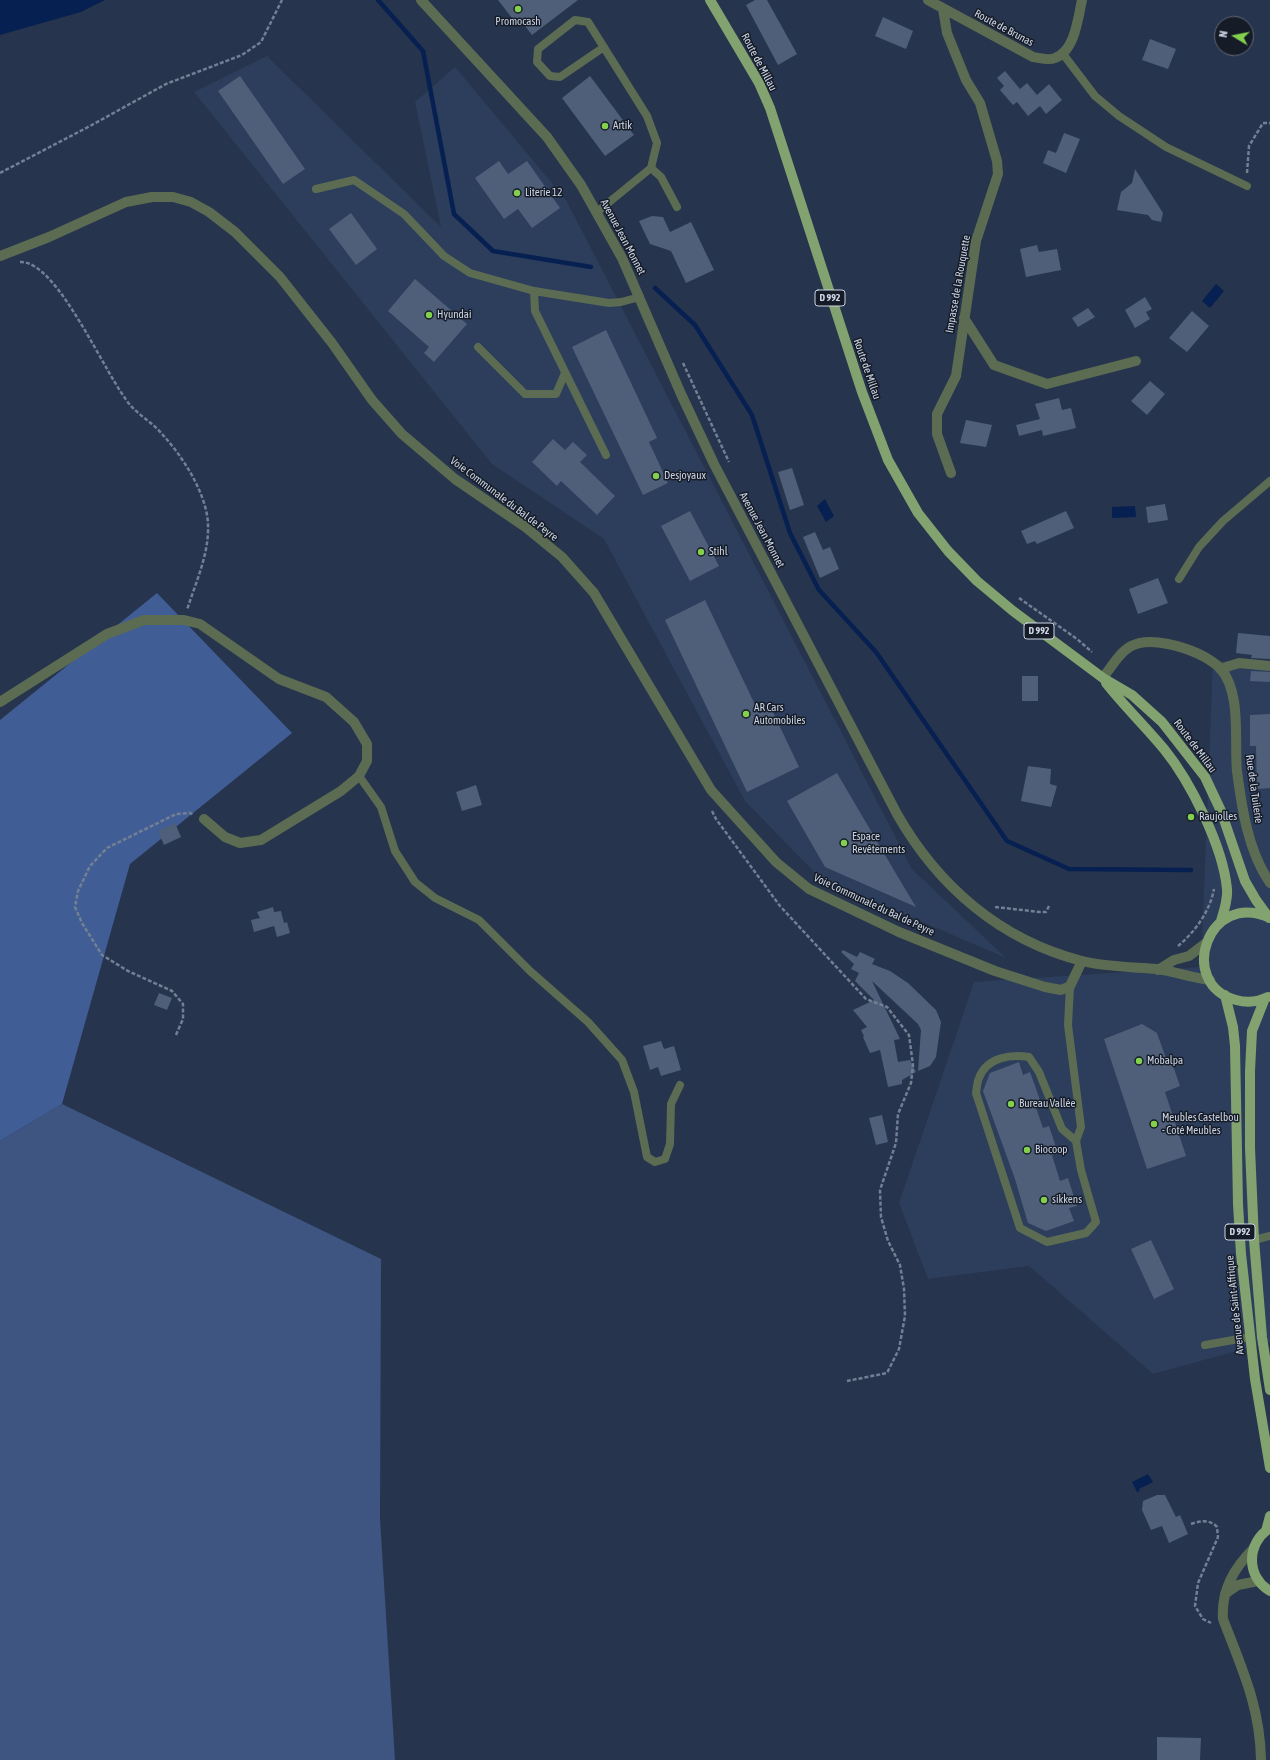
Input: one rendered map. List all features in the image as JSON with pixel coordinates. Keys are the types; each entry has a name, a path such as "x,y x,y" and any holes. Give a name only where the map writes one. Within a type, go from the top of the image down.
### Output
{"main road":[{"name":"Route de Millau","path":"710,0 759,83 770,108 862,392 888,460 902,487 918,513 937,538 977,581 1013,611 1103,678 1132,695 1162,722 1205,777 1221,811 1245,881 1256,900 1270,918"},
{"name":"Route de Millau","path":"1103,678 1122,703 1165,750 1189,785 1218,851 1225,880 1227,889 1226,905 1221,921"},
{"path":"1268,997 1245,1002 1225,995 1210,980 1204,966 1206,943 1209,935 1221,921 1245,912 1261,914 1270,918"},
{"name":"Avenue de Saint-Affrique","path":"1225,995 1236,1046 1238,1204 1250,1336 1270,1468"},
{"name":"D 992","path":"1268,997 1252,1031 1250,1059 1250,1148 1254,1240 1262,1337 1270,1390"},
{"path":"1270,1516 1268,1530 1254,1548 1252,1565 1258,1581 1270,1591"}],"street":[{"name":"Avenue Jean Monnet","path":"421,0 536,124 565,161 597,212 622,258 681,394 714,464 910,837 944,880 984,915 1008,931 1034,944 1082,961 1130,969 1158,970 1210,980"},
{"name":"Route de Brunas","path":"928,0 1033,57 1054,59 1063,54"},
{"path":"1063,54 1072,40 1082,0"},
{"name":"Impasse de la Rouquette","path":"943,9 947,33 966,80 980,103 997,161 998,174 976,241 956,376 937,414 937,434 951,473"},
{"name":"Voie Communale du Bal de Peyre","path":"0,256 49,237 126,202 152,197 173,197 191,202 209,212 235,232 280,277 332,343 372,400 402,434 455,479 524,526 562,557 594,592 711,790 776,862 809,889 899,932 995,971 1045,987 1061,990 1070,986"},
{"path":"964,318 994,366 1047,384 1136,361"},
{"path":"0,702 107,634 144,620 184,620 200,624 279,679 326,697 354,722 367,744 367,761 360,776 342,791 261,840 240,843 225,837 204,819"},
{"name":"Rue de la Tuilerie","path":"1103,678 1121,653 1131,645 1143,641 1162,643 1184,648 1200,654 1220,669 1229,683 1234,702 1237,771 1248,834 1258,863 1270,883"},
{"path":"1220,669 1239,663 1270,666"},
{"path":"1158,970 1174,960 1189,956 1206,943"},
{"path":"1070,986 1082,961"},
{"path":"1254,1548 1236,1569 1226,1587 1222,1611 1223,1620 1251,1692 1258,1717 1261,1760"},
{"path":"1225,1594 1238,1585 1258,1581"}],"lane":[{"path":"597,212 651,168 657,143 647,116 604,47 588,22 575,20 538,49 537,62 550,76 560,77 604,47"},
{"path":"1063,54 1095,96 1119,116 1166,147 1247,186"},
{"path":"651,168 661,177 677,207"},
{"path":"316,189 354,180 404,214 444,256 470,273 534,291 609,303 622,302 640,297"},
{"path":"534,291 534,311 606,454"},
{"path":"478,347 525,394 556,394 565,373"},
{"path":"1179,579 1199,547 1224,521 1270,480"},
{"path":"360,776 381,808 395,851 415,882 435,898 479,920 530,970 588,1022 622,1060 634,1092 647,1157 655,1162 665,1159 670,1144 671,1104 680,1085"},
{"path":"1070,986 1068,1025 1081,1127 1076,1141 1096,1222 1086,1233 1047,1242 1020,1228 976,1093 979,1077 992,1060 1017,1055 1029,1057 1039,1072 1062,1129 1076,1141"},
{"path":"1254,1240 1270,1236"},
{"path":"1205,1345 1250,1336"}],"path":[{"path":"0,173 166,84 242,54 261,42 282,0"},
{"path":"1247,186 1249,146 1263,123 1270,122"},
{"path":"16,263 24,262 39,270 52,282 69,305 130,405 162,433 184,463 196,484 206,510 207,538 204,564 184,620"},
{"path":"681,359 730,466"},
{"path":"1016,596 1077,639 1109,669"},
{"path":"711,790 708,802 716,819 780,906 866,999 887,1007 909,1035 913,1065 911,1083 898,1114 896,1143 880,1190 881,1217 888,1241 900,1265 904,1289 904,1316 899,1349 886,1373 847,1382"},
{"path":"176,1035 183,1019 183,1004 172,991 128,971 102,955 82,923 75,908 78,891 90,866 107,848 176,814 190,813 204,819"},
{"path":"1173,949 1187,938 1210,905 1214,882 1225,880"},
{"path":"996,912 990,908 997,906 1046,912 1050,906"},
{"path":"1191,1524 1199,1521 1210,1522 1217,1527 1218,1537 1198,1583 1196,1606 1203,1619 1212,1624"}],"shaded area":[{"path":"0,0 105,0 81,12 0,35"},
{"path":"267,56 441,227 415,102 455,67 566,200 912,869 1006,958 820,878 745,801 604,539 492,464 194,92"},
{"path":"1216,284 1224,291 1210,308 1202,301"},
{"path":"825,499 834,516 826,522 817,506"},
{"path":"1135,506 1136,517 1112,518 1112,507"},
{"path":"157,593 292,733 130,864 62,1104 0,1141 0,720"},
{"path":"1213,660 1270,665 1270,1342 1153,1374 1029,1266 928,1279 899,1203 974,982 1201,967"},
{"path":"62,1104 381,1259 380,1519 395,1760 0,1760 0,1141"},
{"path":"1148,1474 1153,1482 1139,1489 1140,1491 1137,1492 1132,1482"}],"building":[{"path":"498,0 578,0 532,35 519,18 515,22"},
{"path":"755,0 767,0 797,54 778,65 746,5"},
{"path":"883,17 913,31 906,49 875,36"},
{"path":"1150,39 1176,49 1168,69 1142,60"},
{"path":"1005,71 1020,89 1027,83 1037,95 1049,84 1062,100 1046,114 1040,106 1028,116 1017,102 1013,105 1000,90 1004,86 997,78"},
{"path":"240,76 305,169 283,184 218,91"},
{"path":"590,76 634,135 605,156 562,98"},
{"path":"1064,133 1080,139 1066,173 1043,163 1048,150 1056,153"},
{"name":"Literie 12","path":"499,161 508,174 527,161 560,208 532,228 518,209 504,219 475,178"},
{"path":"1135,169 1163,213 1161,222 1152,220 1148,215 1117,210 1121,192 1132,183"},
{"path":"351,213 377,249 356,265 329,229"},
{"path":"652,216 663,217 670,232 691,222 714,270 686,283 671,251 650,244 639,221"},
{"path":"1037,245 1039,252 1057,249 1061,270 1026,277 1020,249"},
{"name":"Hyundai","path":"415,279 467,324 434,362 424,353 429,347 388,311"},
{"path":"1145,297 1152,309 1146,312 1150,319 1135,328 1125,310"},
{"path":"1088,308 1095,317 1078,327 1072,318"},
{"path":"1192,311 1209,326 1187,352 1169,338"},
{"path":"606,330 657,438 649,442 668,483 643,495 572,347"},
{"path":"1150,381 1165,394 1147,415 1131,401"},
{"path":"1059,398 1062,410 1071,408 1076,428 1043,436 1042,430 1019,436 1016,425 1040,419 1035,404"},
{"path":"966,420 992,425 986,447 960,443"},
{"path":"553,439 565,450 573,442 587,455 580,462 615,496 597,515 561,481 557,486 532,462"},
{"path":"792,468 804,505 790,510 778,472"},
{"path":"1165,504 1168,520 1148,523 1146,507"},
{"path":"690,511 719,566 690,581 661,526"},
{"path":"1066,511 1074,528 1037,544 1035,541 1027,544 1021,531"},
{"path":"815,532 823,550 830,547 839,569 820,578 803,537"},
{"path":"1158,578 1168,603 1138,614 1129,589"},
{"path":"705,600 759,713 771,708 799,767 747,792 665,620"},
{"path":"1238,633 1270,636 1270,659 1251,658 1252,655 1236,653"},
{"path":"1251,671 1270,672 1270,682 1250,681"},
{"path":"1022,676 1038,676 1038,701 1022,701"},
{"path":"1270,714 1270,788 1257,789 1256,746 1250,746 1250,715"},
{"path":"1028,766 1051,769 1050,784 1057,786 1051,807 1021,801"},
{"path":"837,773 916,907 825,867 787,801"},
{"path":"476,785 482,805 462,811 456,792"},
{"path":"175,823 181,837 164,845 158,831"},
{"path":"273,907 274,912 281,911 284,923 287,922 290,933 277,937 274,926 254,932 251,920 260,918 257,912"},
{"path":"843,950 857,957 860,952 875,959 872,964 890,971 908,983 936,1010 941,1022 936,1057 930,1066 918,1071 921,1030 918,1024 872,981 900,1039 894,1040 898,1062 910,1060 916,1072 902,1080 902,1084 888,1087 880,1050 870,1053 861,1030 867,1027 853,1010 874,1000 855,981 859,973 851,969 854,964 841,952"},
{"path":"159,993 172,998 167,1010 154,1005"},
{"path":"1142,1024 1157,1033 1168,1064 1172,1063 1180,1086 1165,1092 1186,1156 1147,1169 1104,1039"},
{"path":"661,1041 664,1049 674,1046 681,1070 661,1076 658,1067 650,1070 643,1046"},
{"path":"1019,1062 1023,1075 1030,1072 1040,1100 1034,1102 1043,1128 1049,1126 1058,1153 1052,1155 1060,1181 1068,1178 1077,1206 1069,1208 1074,1221 1046,1231 1028,1223 1015,1179 983,1091 990,1073"},
{"path":"882,1115 888,1142 876,1145 869,1118"},
{"path":"1151,1240 1174,1289 1154,1299 1131,1249"},
{"path":"1157,1495 1165,1495 1176,1517 1180,1515 1188,1534 1169,1543 1162,1526 1151,1530 1142,1510 1143,1501"},
{"path":"1157,1737 1201,1738 1200,1760 1157,1760"}],"waterway":[{"path":"378,0 423,51 454,214 493,251 591,267"},
{"path":"655,288 695,325 752,415 790,533 819,590 876,652 1007,841 1069,869 1191,870"}],"place":[{"name":"Promocash","path":"518,9"},
{"name":"Artik","path":"605,126"},
{"name":"Literie 12","path":"517,193"},
{"name":"Hyundai","path":"429,315"},
{"name":"Desjoyaux","path":"656,476"},
{"name":"Stihl","path":"701,552"},
{"name":"AR Cars Automobiles","path":"746,714"},
{"name":"Raujolles","path":"1191,817"},
{"name":"Espace Revêtements","path":"844,843"},
{"name":"Mobalpa","path":"1139,1061"},
{"name":"Bureau Vallée","path":"1011,1104"},
{"name":"Meubles Castelbou - Coté Meubles","path":"1154,1124"},
{"name":"Biocoop","path":"1027,1150"},
{"name":"sikkens","path":"1044,1200"}]}
